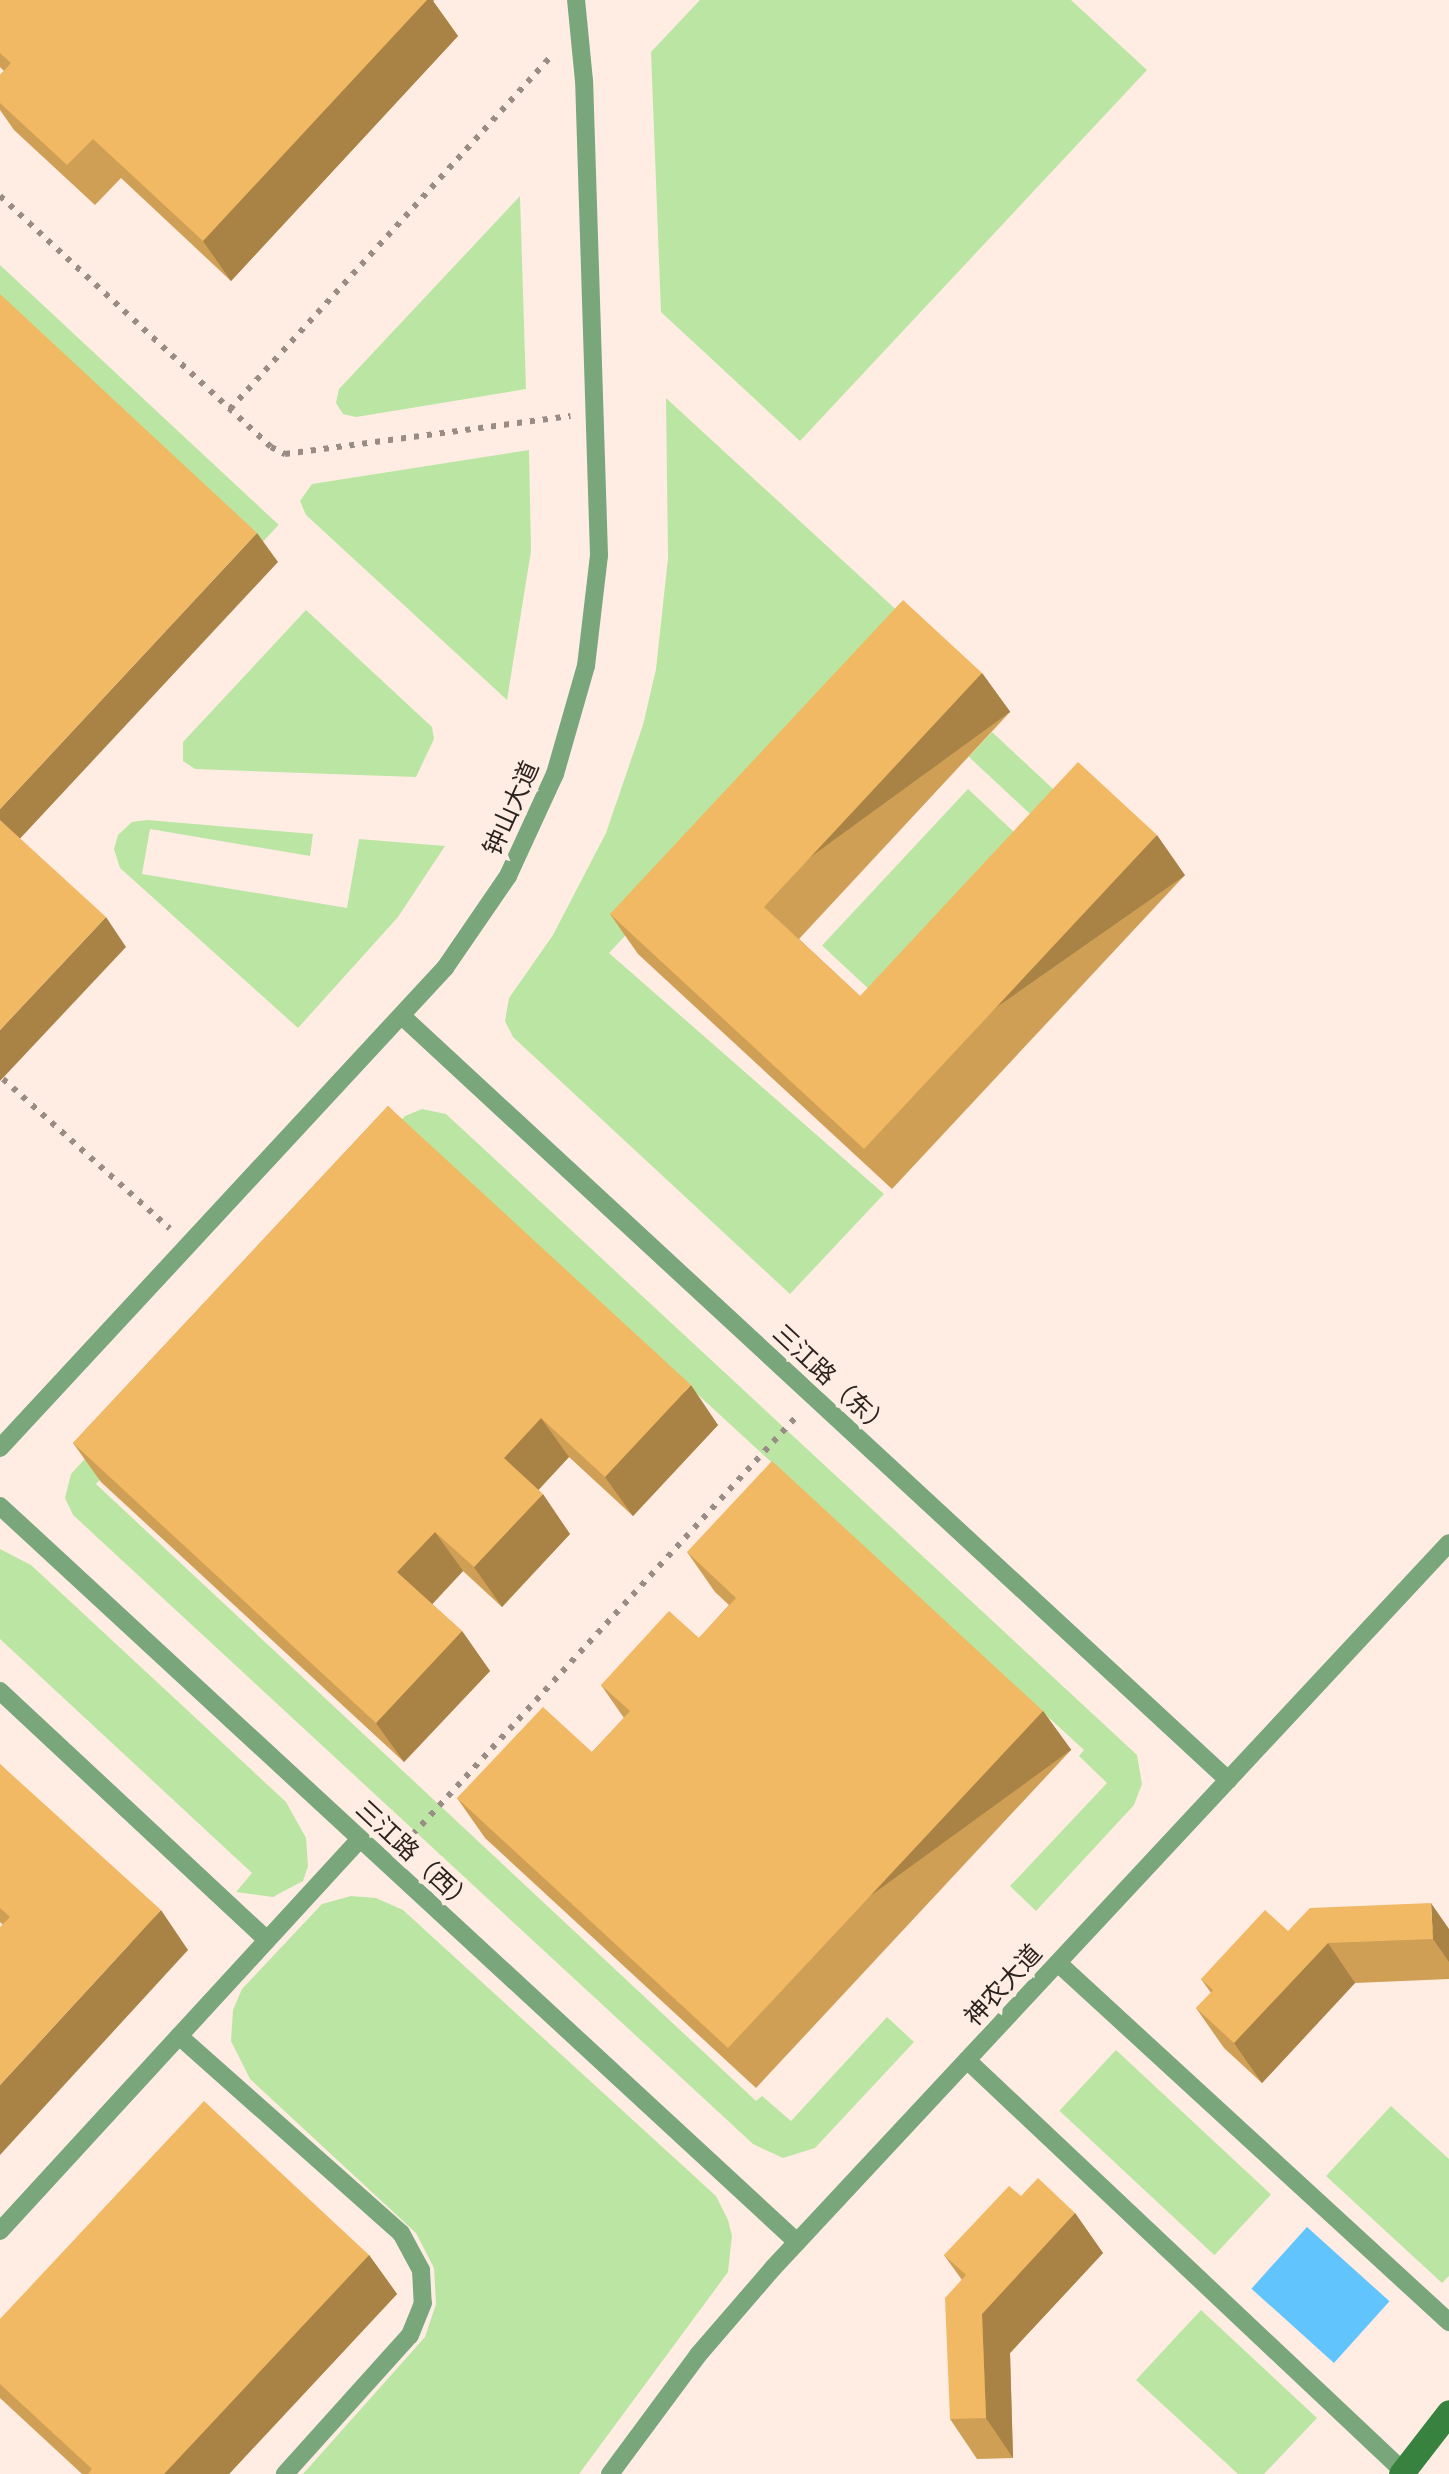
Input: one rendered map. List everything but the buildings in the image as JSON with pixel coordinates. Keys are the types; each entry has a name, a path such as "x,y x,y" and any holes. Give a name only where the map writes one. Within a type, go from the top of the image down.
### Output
{"main road":[{"path":"1402,2472 1449,2412"}],"lane":[{"name":"钟山大道","path":"0,1448 445,968 508,876 555,774 573,720 595,611 599,554 580,24 576,0"},
{"name":"三江路（东）","path":"402,1017 1228,1780"},
{"name":"三江路（西）","path":"0,1506 797,2242"},
{"name":"神农大道","path":"610,2474 706,2344 797,2242 1449,1544"},
{"path":"0,1691 268,1940"},
{"path":"0,2231 360,1838"},
{"path":"1058,1963 1449,2322"},
{"path":"179,2036 402,2233 421,2270 424,2303 410,2335 284,2474"},
{"path":"966,2060 1402,2472"}],"path":[{"path":"230,408 580,24"},
{"path":"0,196 272,447 285,454 301,455 596,412"},
{"path":"3,1078 190,1247"},
{"path":"387,1863 814,1397"}],"green space":[{"path":"700,0 1071,0 1147,70 800,441 661,312 651,52"},
{"path":"520,196 526,389 356,417 343,414 336,403 339,389"},
{"path":"0,265 279,525 255,550 0,313"},
{"path":"666,398 915,627 609,953 884,1194 790,1294 513,1037 505,1021 509,998 553,935 606,833 643,725 656,669 668,558"},
{"path":"529,450 531,551 507,700 306,515 300,501 312,484"},
{"path":"306,610 432,727 434,739 416,777 195,769 183,761 183,742"},
{"path":"992,732 1086,819 1062,844 969,757"},
{"path":"968,789 1029,846 883,1002 822,946"},
{"path":"132,822 313,834 310,856 150,829 142,874 347,908 359,839 445,846 398,917 298,1028 120,868 114,849 118,835"},
{"path":"422,1109 446,1114 1137,1755 1142,1784 1134,1805 1036,1911 1010,1886 1107,1783 1079,1756 1084,1750 417,1136 299,1228 405,1116"},
{"path":"175,1361 196,1377 96,1484 756,2101 762,2096 791,2121 887,2017 914,2042 815,2148 783,2158 753,2144 73,1515 65,1498 71,1474"},
{"path":"0,1549 31,1565 286,1802 306,1838 308,1866 303,1881 273,1897 236,1892 252,1873 0,1639"},
{"path":"351,1896 376,1898 403,1910 716,2196 728,2220 732,2236 728,2272 579,2474 303,2474 425,2337 436,2304 434,2268 416,2233 250,2079 231,2041 233,2010 242,1989 322,1904"},
{"path":"1116,2050 1271,2195 1214,2255 1059,2111"},
{"path":"1391,2106 1449,2159 1449,2276 1442,2283 1326,2176"},
{"path":"1201,2310 1317,2418 1264,2474 1238,2474 1136,2380"}],"water":[{"path":"1307,2227 1389,2301 1334,2363 1251,2289"}]}
